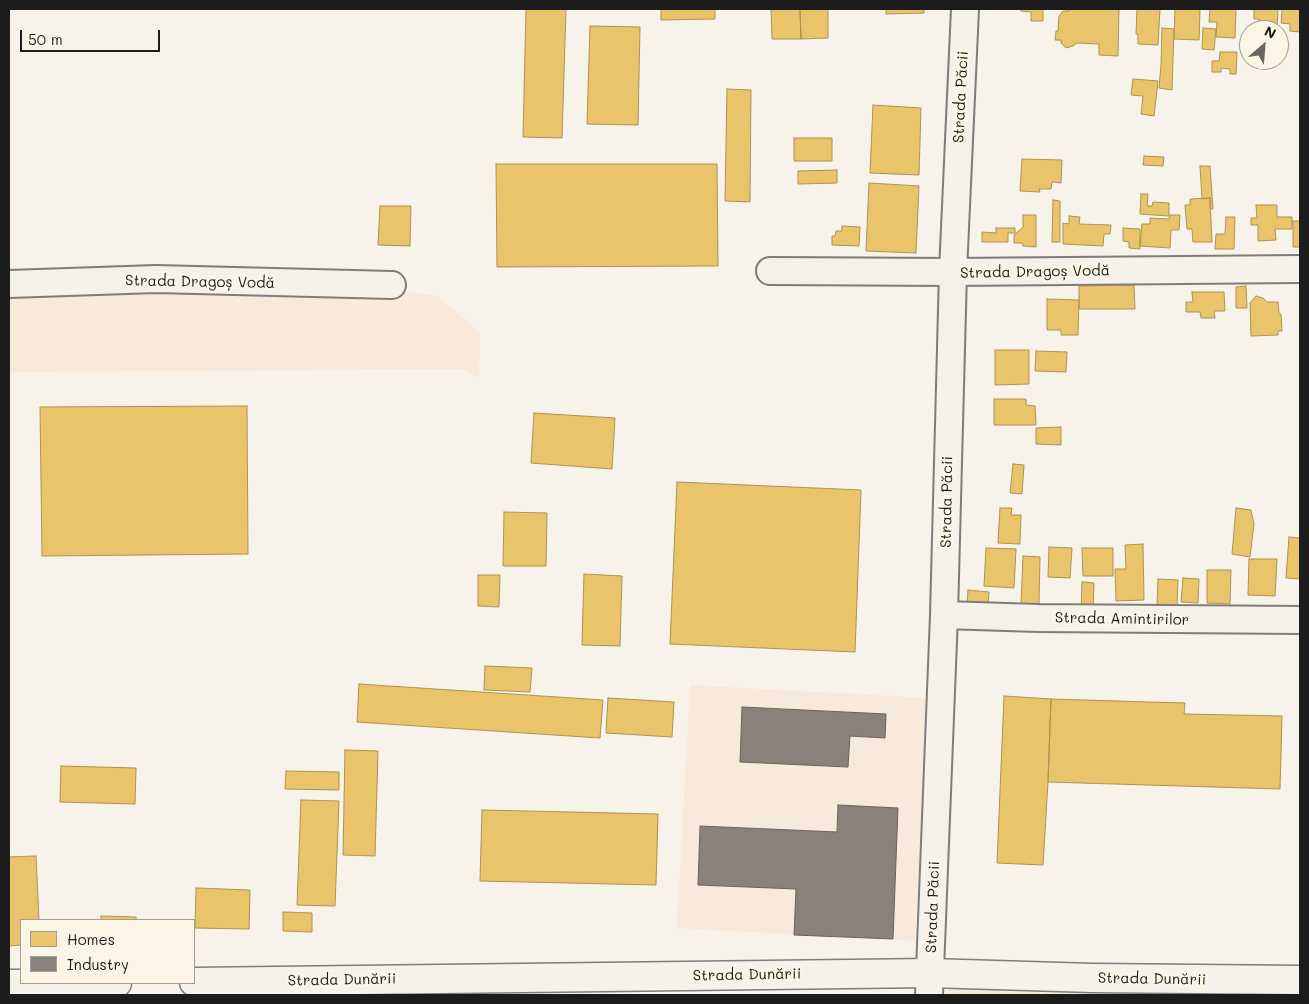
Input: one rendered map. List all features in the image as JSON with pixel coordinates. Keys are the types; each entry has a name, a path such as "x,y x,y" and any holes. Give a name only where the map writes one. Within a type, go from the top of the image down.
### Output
{"main road":[{"name":"Strada Dunării","path":"195,982 930,984 1092,978 1300,980"}],"street":[{"name":"Strada Păcii","path":"930,984 944,615 953,272 965,9"},
{"name":"Strada Dragoș Vodă","path":"770,271 953,272 1300,269"},
{"name":"Strada Dragoș Vodă","path":"9,284 156,279 392,285"},
{"name":"Strada Amintirilor","path":"944,615 1038,618 1300,620"}],"shaded area":[{"path":"9,286 392,290 437,296 480,332 479,377 460,369 9,372"},
{"path":"690,685 928,698 915,941 677,928"},
{"path":"947,988 1300,994 1300,995 946,995"}],"building: Homes":[{"path":"526,9 566,9 562,138 523,137"},
{"path":"661,9 715,9 715,19 661,20"},
{"path":"771,9 800,9 801,39 772,39"},
{"path":"800,9 828,9 828,38 801,39"},
{"path":"886,9 924,9 924,13 886,14"},
{"path":"1021,9 1043,9 1043,21 1031,21 1031,12 1021,11"},
{"path":"1069,9 1119,9 1118,56 1099,55 1099,44 1077,43 1066,48 1061,43 1061,40 1055,40 1059,16 1063,11 1069,11"},
{"path":"1137,9 1160,9 1158,45 1138,44 1138,34 1136,34"},
{"path":"1175,9 1200,9 1199,40 1174,39"},
{"path":"1210,9 1236,9 1235,38 1216,37 1217,22 1209,22"},
{"path":"1278,9 1277,20 1254,19 1254,10"},
{"path":"1282,9 1300,9 1300,32 1290,31 1289,20 1281,20"},
{"path":"590,26 640,27 638,125 587,124"},
{"path":"1162,28 1174,29 1172,90 1159,88"},
{"path":"1203,28 1216,29 1214,50 1202,49"},
{"path":"1220,52 1237,52 1236,74 1230,74 1230,69 1221,68 1221,72 1212,72 1212,61 1219,61"},
{"path":"1133,79 1158,81 1154,116 1141,114 1143,96 1131,95"},
{"path":"727,89 751,90 750,202 725,201"},
{"path":"873,105 921,108 919,175 870,173"},
{"path":"794,138 832,138 832,161 794,161"},
{"path":"1144,156 1164,157 1163,166 1143,165"},
{"path":"1022,159 1062,160 1061,183 1052,182 1051,189 1039,189 1040,192 1020,191"},
{"path":"496,164 717,164 718,266 497,267"},
{"path":"1200,166 1210,166 1213,209 1210,209 1210,198 1202,199"},
{"path":"837,170 837,183 798,184 798,171"},
{"path":"869,183 919,186 916,253 866,251"},
{"path":"1141,194 1148,194 1147,206 1152,206 1153,202 1169,203 1169,216 1140,214"},
{"path":"1210,198 1212,242 1193,242 1192,229 1187,229 1185,205 1190,205 1190,199"},
{"path":"1053,200 1060,201 1060,242 1052,242"},
{"path":"1256,205 1277,205 1277,217 1292,217 1292,229 1275,229 1276,240 1258,241 1258,225 1251,225 1251,218 1257,218"},
{"path":"380,206 411,206 410,246 378,245"},
{"path":"1023,215 1036,215 1036,247 1014,243 1014,235 1023,227"},
{"path":"1170,215 1180,215 1179,230 1171,230 1170,248 1140,246 1142,224 1150,224 1150,218 1169,219"},
{"path":"1069,216 1080,217 1079,224 1111,225 1110,234 1104,234 1103,246 1063,244 1063,223 1069,224"},
{"path":"1226,217 1235,217 1234,249 1215,249 1216,234 1225,234"},
{"path":"1293,221 1300,221 1300,247 1293,247"},
{"path":"842,226 860,227 859,246 832,245 832,236 835,236 836,231 842,231"},
{"path":"996,228 1015,228 1015,233 1008,233 1008,242 982,242 982,232 996,233"},
{"path":"1123,228 1140,229 1140,249 1129,248 1129,242 1123,241"},
{"path":"1134,285 1135,309 1079,309 1079,286"},
{"path":"1246,286 1247,308 1236,308 1236,287"},
{"path":"1192,292 1224,292 1225,311 1214,311 1215,318 1201,318 1200,312 1186,312 1186,302 1193,302"},
{"path":"1256,296 1263,298 1267,302 1278,302 1282,331 1278,331 1278,335 1251,336 1250,303"},
{"path":"1047,299 1079,300 1078,335 1061,335 1061,330 1047,330"},
{"path":"995,350 1029,350 1029,384 995,385"},
{"path":"1036,351 1067,352 1066,372 1035,371"},
{"path":"994,399 1026,399 1026,405 1035,406 1036,425 994,425"},
{"path":"247,406 248,554 42,556 40,407"},
{"path":"534,413 615,418 612,469 531,463"},
{"path":"1061,427 1061,445 1036,444 1036,428"},
{"path":"1013,464 1024,465 1022,494 1010,493"},
{"path":"677,482 861,490 855,652 670,644"},
{"path":"1000,508 1012,508 1011,515 1021,515 1020,544 998,543"},
{"path":"1236,508 1251,510 1254,524 1250,557 1232,554"},
{"path":"504,512 547,513 546,566 503,566"},
{"path":"1289,537 1300,538 1300,579 1286,578"},
{"path":"1143,544 1144,600 1116,601 1115,569 1126,569 1125,545"},
{"path":"1049,547 1072,548 1070,578 1048,577"},
{"path":"986,548 1016,549 1014,588 984,586"},
{"path":"1082,548 1113,548 1113,576 1083,576"},
{"path":"1023,556 1040,557 1039,604 1021,604"},
{"path":"1249,559 1277,559 1275,596 1248,595"},
{"path":"1207,570 1231,570 1230,604 1207,603"},
{"path":"584,574 622,576 620,646 582,645"},
{"path":"478,575 500,575 499,607 478,606"},
{"path":"1183,578 1199,579 1198,603 1181,602"},
{"path":"1158,579 1178,580 1177,605 1157,605"},
{"path":"1082,582 1094,583 1093,613 1081,612"},
{"path":"968,590 989,592 988,606 967,605"},
{"path":"485,666 532,668 530,692 484,690"},
{"path":"359,684 603,700 600,738 357,722"},
{"path":"1004,696 1051,699 1043,865 997,863"},
{"path":"608,698 674,702 672,737 606,733"},
{"path":"1051,699 1185,703 1184,714 1282,716 1280,789 1048,782"},
{"path":"345,750 378,751 375,856 343,855"},
{"path":"61,766 136,768 135,804 60,802"},
{"path":"286,771 339,772 339,790 285,789"},
{"path":"301,800 339,801 335,906 297,905"},
{"path":"482,810 658,814 656,885 480,881"},
{"path":"36,856 39,919 20,919 20,945 9,946 9,857"},
{"path":"196,888 250,890 249,929 195,928"},
{"path":"283,912 312,913 312,932 283,931"},
{"path":"101,916 136,917 136,919 101,919"}],"building: Industry":[{"path":"742,707 886,714 885,738 850,736 848,767 740,762"},
{"path":"838,805 898,808 893,939 794,935 796,889 698,885 700,826 837,832"}]}
